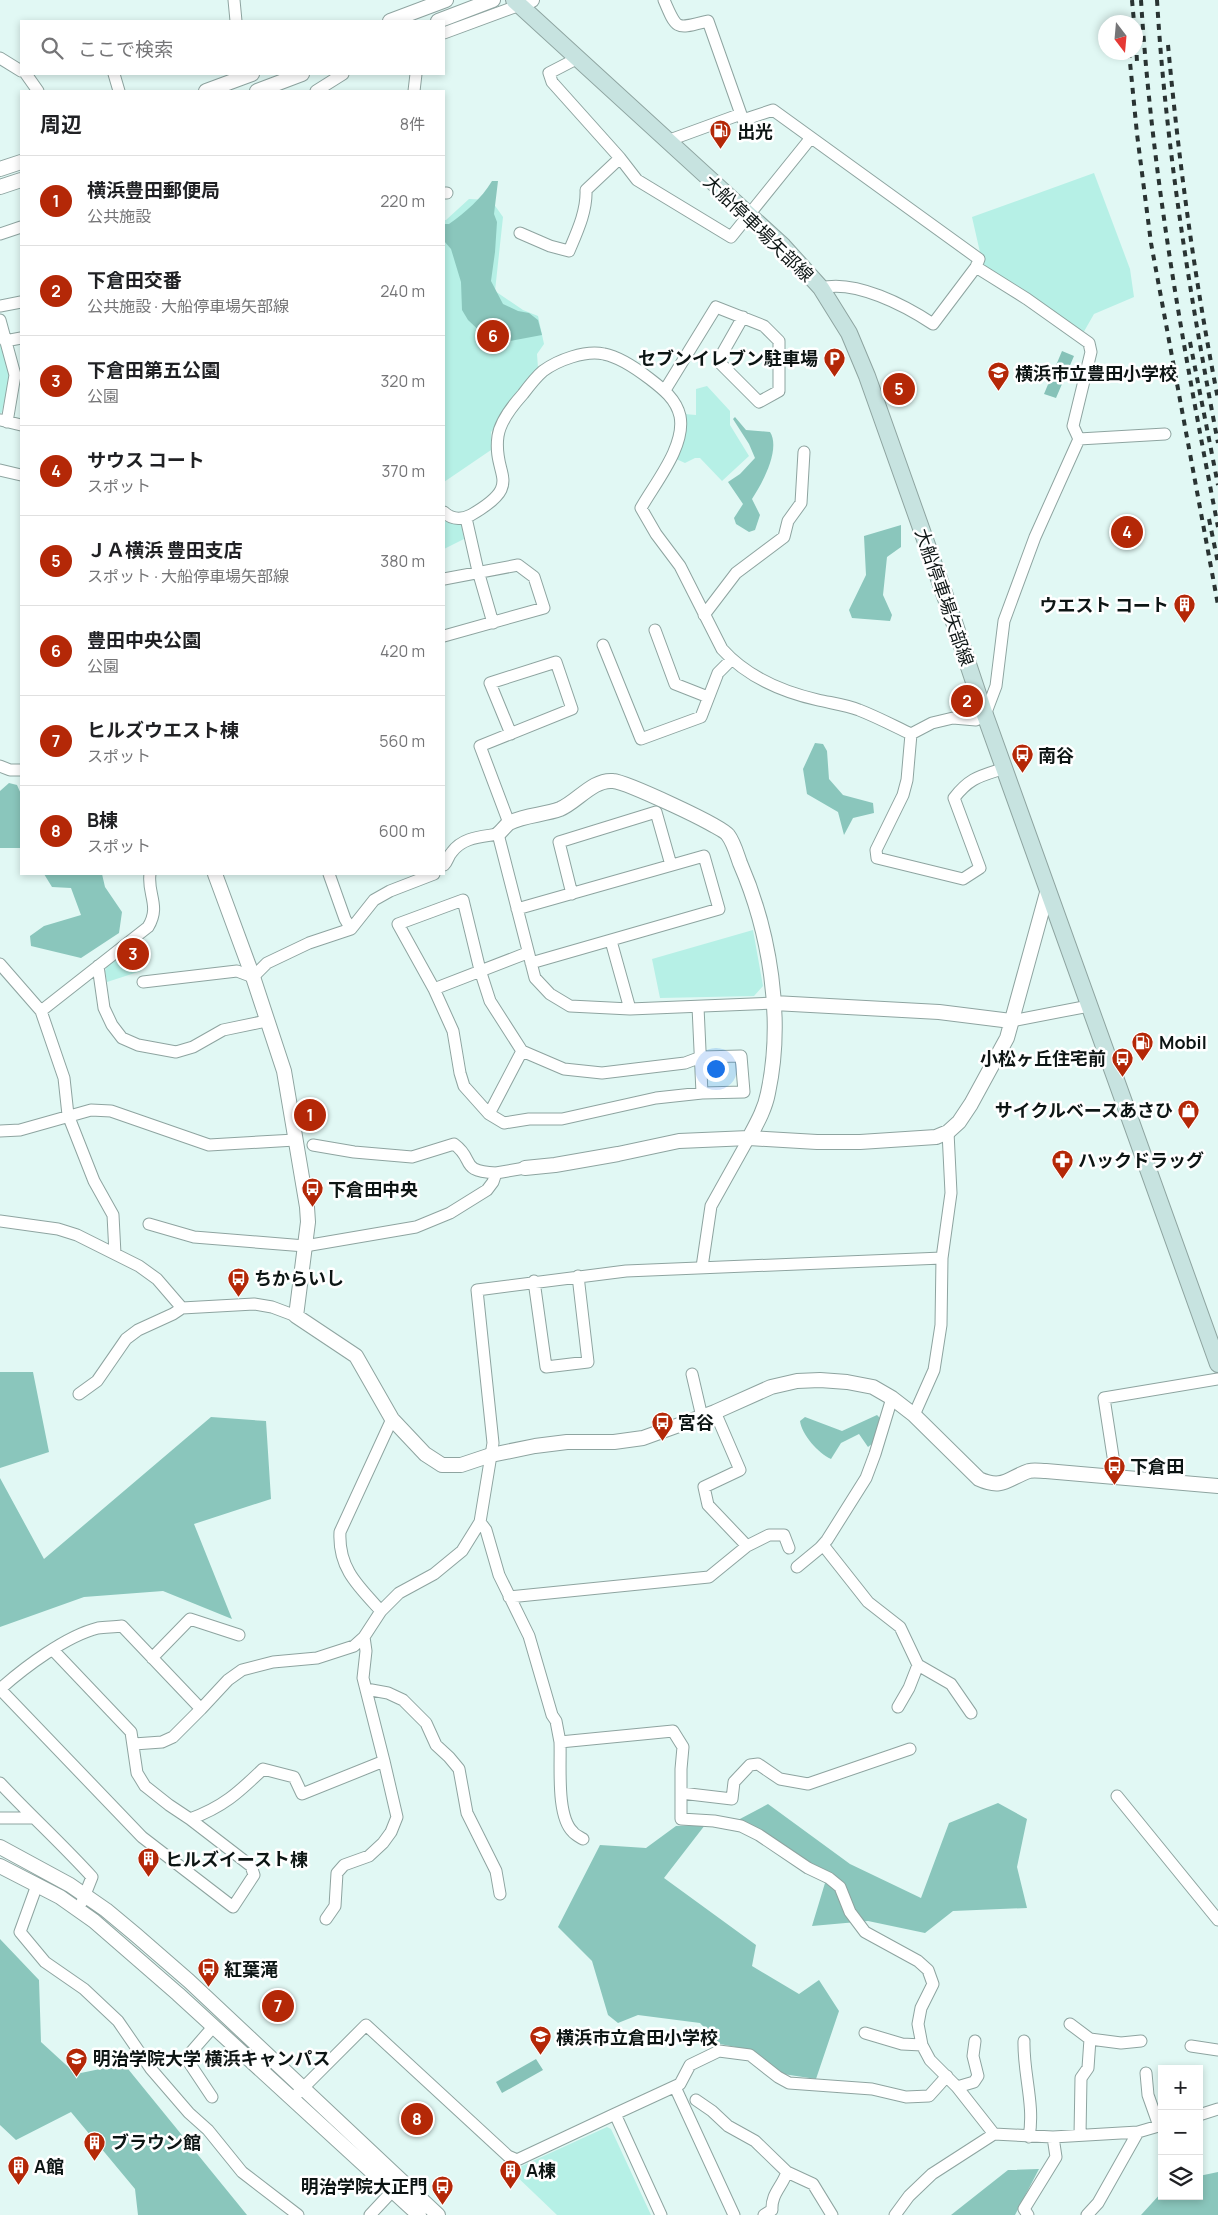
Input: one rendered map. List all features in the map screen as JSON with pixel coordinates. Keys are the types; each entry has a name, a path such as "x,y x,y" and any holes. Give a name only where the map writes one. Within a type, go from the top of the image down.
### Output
{"main road":[{"name":"大船停車場矢部線","path":"522,2 578,58 783,246 821,288 848,333 868,376 1088,1006 1218,1364"}],"street":[{"path":"234,0 236,20"},
{"path":"393,20 446,0"},
{"path":"441,20 493,0"},
{"path":"664,0 673,22 678,26 685,27 708,21 742,120 773,110 810,139 979,259 976,268 933,324 911,309 877,296 848,287 831,285 821,288"},
{"path":"445,33 522,2"},
{"path":"0,58 20,70"},
{"path":"578,58 549,73 552,82 620,158 637,180 731,238 810,139"},
{"path":"27,75 37,90"},
{"path":"114,75 119,90"},
{"path":"209,90 249,75"},
{"path":"260,90 299,75"},
{"path":"318,90 341,75"},
{"path":"414,90 416,75"},
{"path":"668,141 740,114"},
{"path":"520,233 550,246 569,251 580,226 587,199 586,190 620,158"},
{"path":"1,165 20,162"},
{"path":"0,187 20,180"},
{"path":"0,234 20,227"},
{"path":"911,734 932,723 954,718 976,720 985,714 996,686 1004,621 1035,537 1079,439 1073,426 1092,352 1089,343 1027,299 976,268"},
{"path":"0,306 20,302"},
{"path":"665,390 716,306 743,317 764,326 779,341 779,391 760,402 718,361 743,317"},
{"path":"0,320 5,341 18,374 4,421 20,425"},
{"path":"5,341 20,338"},
{"path":"445,513 452,518 466,518 479,510 502,488 504,479 497,448 498,434 521,395 542,372 575,357 589,354 606,354 640,372 665,390 680,414 680,438 641,508 656,534 680,566 722,649 750,673 778,688 802,696 858,709 911,734"},
{"path":"1079,439 1165,434"},
{"path":"704,615 736,573 784,538 788,521 800,502 804,452"},
{"path":"0,470 20,475"},
{"path":"466,518 478,571 493,623"},
{"path":"445,579 478,571 518,565 534,577 544,608 445,636"},
{"path":"655,630 675,684 708,697"},
{"path":"603,645 641,739 701,717 718,673 732,659"},
{"path":"509,824 480,746 511,734 572,709 556,662 490,683 511,734"},
{"path":"911,734 907,780 903,795 876,850 877,858 963,879 980,868 954,798 964,784 970,780 1005,768"},
{"path":"0,766 10,770 20,771"},
{"path":"445,864 448,862 451,853 464,840 498,834 509,824 562,808 602,782 613,780 673,804 728,834 752,889 766,942 774,1003 773,1057 768,1093 761,1116 711,1206 702,1266"},
{"path":"572,894 558,842 656,812 671,865"},
{"path":"498,834 535,978 550,994 570,1006 630,1008 774,1003 939,1012 1011,1021 1088,1006"},
{"path":"434,989 480,970 611,941 719,909 704,856 517,909"},
{"path":"41,1011 148,927 152,921 154,906 150,875"},
{"path":"215,875 254,976 266,1021 284,1072 307,1207 296,1316"},
{"path":"329,875 345,919 351,928"},
{"path":"254,976 268,963 309,943 351,928 374,900 390,891 431,875"},
{"path":"313,1145 354,1152 412,1157 454,1144 461,1149 468,1164 477,1172 496,1173 600,1158 679,1141 749,1138 817,1142 860,1142 927,1138 948,1132 972,1104 1007,1038 1048,889"},
{"path":"463,900 480,970 490,1001 522,1052 564,1069 602,1073 685,1063 701,1056 741,1056 744,1092 702,1093 656,1098 562,1119 529,1119 504,1123 489,1114 464,1086 453,1031 434,989 398,924 463,900"},
{"path":"611,941 630,1008"},
{"path":"0,964 41,1011 64,1078 68,1115 94,1181 113,1215 115,1254"},
{"path":"98,966 104,1008 112,1025 122,1038 138,1045 176,1052 194,1047 223,1030 266,1021"},
{"path":"143,982 237,971 254,976"},
{"path":"698,1007 702,1093"},
{"path":"489,1114 522,1052"},
{"path":"0,1131 20,1130 91,1110 111,1111 209,1145 295,1140"},
{"path":"914,1415 934,1370 941,1325 942,1258 951,1193 948,1132"},
{"path":"149,1224 194,1237 304,1246 416,1227 450,1213 487,1190 493,1182 496,1173"},
{"path":"0,1221 58,1229 115,1254 139,1266 157,1279 182,1308"},
{"path":"134,1744 162,1742 173,1737 228,1680 242,1670 258,1664 317,1658 354,1646 364,1637 381,1611 400,1593 451,1562 462,1552 480,1522 493,1443 477,1290 578,1276 702,1266 942,1258"},
{"path":"534,1281 546,1366 555,1366 588,1362 578,1276"},
{"path":"79,1394 98,1381 126,1339 138,1330 182,1308 254,1304 272,1307 296,1316 356,1356 392,1419 425,1454 442,1465 461,1465 491,1455 535,1446 567,1442 614,1442 643,1438 715,1412 771,1387 797,1381 847,1382 873,1387 892,1398 914,1415 979,1479 989,1484 1002,1484 1030,1471 1116,1476 1218,1486"},
{"path":"692,1374 702,1417"},
{"path":"1116,1476 1104,1398 1218,1379"},
{"path":"796,1567 823,1545 866,1478 892,1398"},
{"path":"715,1412 740,1470 704,1487 708,1505 747,1546"},
{"path":"381,1611 360,1588 345,1567 339,1547 340,1532 392,1419"},
{"path":"480,1522 486,1530 499,1576 529,1636 552,1714 556,1721 560,1742 562,1806 572,1832 583,1839"},
{"path":"509,1597 708,1577 747,1546 769,1535 784,1535 789,1548"},
{"path":"823,1545 868,1602 900,1627 918,1665 952,1684 971,1713"},
{"path":"152,1658 190,1619 240,1635"},
{"path":"53,1650 131,1732 137,1773 145,1786 169,1806 190,1819 251,1866 254,1875 233,1907 142,1837 0,1689 26,1666 53,1650 98,1628 122,1626 201,1709"},
{"path":"326,1919 335,1906 337,1873 344,1865 369,1856 383,1843 391,1832 397,1817 363,1678 366,1651 364,1637"},
{"path":"898,1707 909,1688 918,1665"},
{"path":"366,1689 388,1693 403,1700 426,1723 436,1745 459,1769 467,1813 496,1871 500,1894"},
{"path":"560,1742 673,1732 683,1747 681,1820 714,1821 732,1824 741,1826 759,1835 808,1868 829,1878 840,1887 850,1912 865,1932 918,1961 928,1970 933,1984 922,2008 918,2024 922,2045 930,2060 957,2087 994,2134"},
{"path":"681,1793 732,1799 734,1782 750,1765 758,1764 780,1779 808,1784 910,1749"},
{"path":"190,1819 214,1811 263,1769 294,1777 302,1794 384,1761"},
{"path":"0,1783 33,1818 53,1835 92,1877 86,1896 78,1909"},
{"path":"1116,1796 1218,1920"},
{"path":"0,1818 33,1818"},
{"path":"0,1847 70,1885 106,1910 182,1975 303,2089 398,2186 419,2215"},
{"path":"0,1866 37,1885 94,1920 292,2100 398,2186 438,2215"},
{"path":"37,1885 20,1932 44,1962 84,1990 118,2021 151,2069 189,2112 208,2130 242,2172 298,2215"},
{"path":"1070,2024 1090,2039 1121,2043 1141,2041"},
{"path":"292,2100 366,2025 508,2156 517,2160 675,2087 680,2084 690,2065 720,2051 750,2055 789,2083 872,2089 906,2097 929,2096 947,2076"},
{"path":"212,2097 186,2058 213,2027"},
{"path":"865,2033 902,2044 922,2045"},
{"path":"1080,2135 1081,2078 1088,2068 1090,2039"},
{"path":"957,2087 974,2082 978,2076 973,2056 975,2041"},
{"path":"1024,2041 1024,2061 1032,2121 1029,2137"},
{"path":"1191,2046 1218,2050"},
{"path":"1146,2073 1148,2095 1158,2119"},
{"path":"675,2087 734,2215"},
{"path":"696,2100 712,2110 728,2126 755,2141 787,2172 812,2184 832,2215"},
{"path":"1203,2114 1218,2109"},
{"path":"615,2114 661,2215"},
{"path":"895,2215 909,2196 932,2174 994,2134 1053,2137 1138,2132 1158,2127"},
{"path":"1087,2215 1098,2203 1138,2132"},
{"path":"1028,2215 1024,2209 1056,2157 1053,2137"},
{"path":"764,2215 772,2210 773,2195 787,2172"},
{"path":"370,2215 398,2186"}],"shaded area":[{"name":"横浜市立豊田小学校","path":"1094,173 1130,269 1134,297 1094,314 1082,335 984,270 972,217"},
{"path":"492,181 498,181 494,214 497,222 495,252 491,281 503,304 518,311 529,313 538,320 542,335 510,341 487,338 468,320 462,310 461,282 451,249 445,242 445,224 449,224 467,210 483,194"},
{"path":"469,199 491,200 503,217 495,291 523,310 538,316 544,344 537,354 538,368 491,432 491,450 445,481 445,220"},
{"path":"0,334 10,374 0,414"},
{"path":"1062,351 1074,356 1056,398 1044,394"},
{"path":"707,386 730,411 730,425 749,456 722,481 700,458 695,458 685,463 674,458 684,414 696,415 696,389"},
{"path":"735,417 746,430 770,432 773,439 772,457 769,466 761,485 752,499 760,515 755,530 749,532 736,524 734,518 743,504 728,482 740,474 755,458 749,444 733,419"},
{"path":"445,520 461,524 464,539 445,548"},
{"path":"901,525 901,547 887,557 883,595 892,615 890,621 852,618 849,610 866,575 864,536"},
{"path":"815,743 823,744 827,751 829,779 843,795 873,803 874,813 853,818 844,835 838,812 807,794 803,769"},
{"path":"9,783 17,785 20,792 20,848 0,848 0,791"},
{"path":"45,875 102,875 105,887 122,912 119,933 81,958 31,946 30,936 44,926 81,915 71,888 52,887"},
{"path":"753,930 763,986 754,996 660,998 652,959"},
{"path":"141,943 141,971 107,982 105,971 108,964"},
{"path":"0,1372 33,1372 49,1452 0,1468"},
{"path":"877,1415 880,1418 873,1443 868,1447 859,1434 841,1443 831,1459 821,1453 811,1443 800,1421 805,1417 842,1431"},
{"path":"211,1417 266,1421 271,1499 194,1524 232,1619 163,1591 84,1597 0,1627 0,1478 44,1559"},
{"path":"998,1803 1027,1819 1017,1867 1027,1908 953,1911 925,1933 868,1921 812,1926 825,1883 738,1820 768,1804 850,1864 921,1898 949,1823"},
{"path":"705,1825 664,1878 756,1945 752,1966 799,1994 819,1980 839,2011 816,2079 783,2074 751,2050 720,2044 700,2023 638,2015 618,2023 608,2015 592,1961 558,1927 600,1845 646,1848 676,1826"},
{"path":"0,1939 39,1980 41,2042 76,2074 124,2064 247,2215 138,2215 135,2189 71,2112 16,2140 0,2125"},
{"path":"536,2059 543,2070 502,2093 496,2082"},
{"path":"607,2127 611,2129 651,2215 557,2215 511,2171"},
{"path":"1039,2169 1015,2215 951,2215 1008,2170"},
{"path":"1218,2172 1218,2215 1141,2215 1158,2196 1158,2200 1203,2200 1203,2175"}],"railway":[{"path":"1132,0 1133,15"},
{"path":"1141,0 1146,67 1161,199 1193,396 1218,527"},
{"path":"1157,0 1166,111 1180,222 1218,443"},
{"path":"1168,45 1188,223 1218,399"},
{"path":"1130,60 1151,243 1218,605"},
{"path":"1190,342 1218,485"},
{"path":"1209,519 1218,563"}],"place":[{"name":"出光","path":"721,150"},
{"name":"豊田中央公園","path":"493,336"},
{"name":"セブンイレブン駐車場","path":"834,377"},
{"name":"ＪＡ横浜 豊田支店","path":"899,389"},
{"name":"横浜市立豊田小学校","path":"999,392"},
{"name":"サウス コート","path":"1127,532"},
{"name":"ウエスト コート","path":"1185,624"},
{"name":"下倉田交番","path":"967,701"},
{"name":"南谷","path":"1022,774"},
{"name":"下倉田第五公園","path":"133,954"},
{"name":"Mobil","path":"1143,1061"},
{"name":"小松ヶ丘住宅前","path":"1122,1077"},
{"name":"横浜豊田郵便局","path":"310,1115"},
{"name":"サイクルベースあさひ","path":"1189,1129"},
{"name":"ハックドラッグ","path":"1062,1179"},
{"name":"下倉田中央","path":"312,1208"},
{"name":"ちからいし","path":"238,1297"},
{"name":"宮谷","path":"662,1441"},
{"name":"下倉田","path":"1114,1485"},
{"name":"ヒルズイースト棟","path":"149,1878"},
{"name":"紅葉滝","path":"208,1988"},
{"name":"ヒルズウエスト棟","path":"278,2006"},
{"name":"横浜市立倉田小学校","path":"540,2056"},
{"name":"明治学院大学 横浜キャンパス","path":"77,2077"},
{"name":"B棟","path":"417,2119"},
{"name":"ブラウン館","path":"95,2161"},
{"name":"A館","path":"18,2185"},
{"name":"A棟","path":"510,2189"},
{"name":"明治学院大正門","path":"443,2205"}]}
